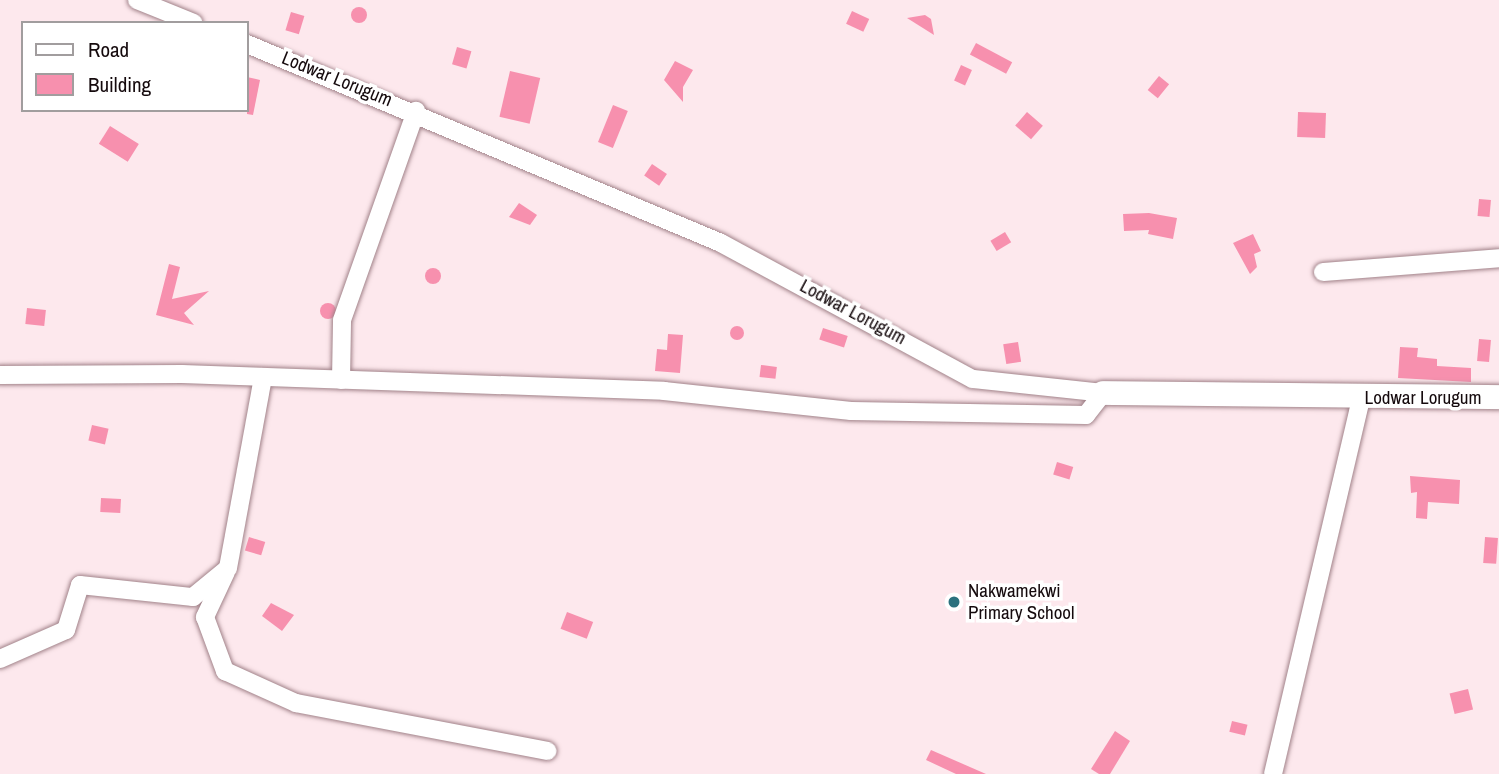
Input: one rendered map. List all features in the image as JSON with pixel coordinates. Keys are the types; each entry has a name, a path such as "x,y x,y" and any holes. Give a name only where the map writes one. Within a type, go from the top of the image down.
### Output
{"street":[{"path":"137,0 189,21"},
{"name":"Lodwar Lorugum","path":"248,44 416,111 722,243 973,379 1102,393 1361,398 1499,397"},
{"path":"341,380 342,320 416,111"},
{"path":"1323,272 1499,258"},
{"path":"0,376 262,377 664,391 892,412 1086,415 1102,393"},
{"path":"262,377 228,568 205,617 225,671 296,704 547,751"},
{"path":"1273,774 1361,398"},
{"path":"0,659 66,630 80,585 193,597 228,568"}],"building":[{"path":"359,7 365,9 365,21 359,23 353,21 351,15 353,9"},
{"path":"852,11 869,19 863,32 846,24"},
{"path":"291,12 304,16 299,34 285,30"},
{"path":"925,15 931,19 934,35 907,18"},
{"path":"976,43 1012,62 1006,74 970,54"},
{"path":"457,47 471,51 466,68 452,64"},
{"path":"675,61 693,70 683,87 683,102 664,80"},
{"path":"961,65 972,70 965,85 954,81"},
{"path":"510,71 540,78 530,124 499,117"},
{"path":"1159,76 1169,84 1158,98 1148,90"},
{"path":"248,77 260,80 253,115 247,114"},
{"path":"613,105 628,111 613,148 598,142"},
{"path":"1027,112 1043,126 1031,139 1015,126"},
{"path":"1298,112 1326,113 1325,138 1297,137"},
{"path":"110,126 139,144 128,162 99,144"},
{"path":"652,164 667,174 659,186 644,176"},
{"path":"1479,199 1491,200 1489,217 1478,216"},
{"path":"519,203 537,215 530,225 509,217"},
{"path":"1149,213 1177,218 1173,239 1148,234 1149,230 1124,231 1123,214"},
{"path":"1005,232 1011,242 997,251 990,241"},
{"path":"1253,234 1261,251 1254,254 1257,267 1250,274 1233,243"},
{"path":"169,264 180,267 172,299 209,291 184,313 194,325 156,315"},
{"path":"433,268 441,276 433,284 425,276"},
{"path":"328,303 336,311 328,319 320,311"},
{"path":"27,308 46,310 44,326 25,324"},
{"path":"734,326 740,326 744,333 740,340 734,340 730,336 730,330"},
{"path":"823,328 848,336 844,347 819,339"},
{"path":"668,334 683,335 680,373 655,371 657,349 667,350"},
{"path":"1479,339 1491,340 1489,362 1477,361"},
{"path":"1018,342 1021,362 1006,364 1003,344"},
{"path":"1400,347 1418,348 1417,357 1437,359 1437,366 1471,368 1471,382 1398,378"},
{"path":"761,365 777,367 775,379 760,377"},
{"path":"92,425 109,429 105,444 88,441"},
{"path":"1057,462 1073,467 1069,479 1053,474"},
{"path":"1410,476 1460,480 1459,504 1428,502 1427,519 1416,518 1417,492 1411,493"},
{"path":"101,498 121,499 120,513 100,512"},
{"path":"249,537 265,542 261,555 245,550"},
{"path":"1485,537 1498,538 1496,564 1483,563"},
{"path":"271,603 294,615 282,631 262,616"},
{"path":"567,612 593,622 587,639 561,629"},
{"path":"1468,689 1473,709 1455,714 1450,694"},
{"path":"1232,721 1248,725 1245,736 1229,732"},
{"path":"1115,731 1130,741 1110,774 1099,774 1091,769"},
{"path":"931,750 986,774 956,774 926,760"}],"place":[{"name":"Nakwamekwi Primary School","path":"954,602"}]}
